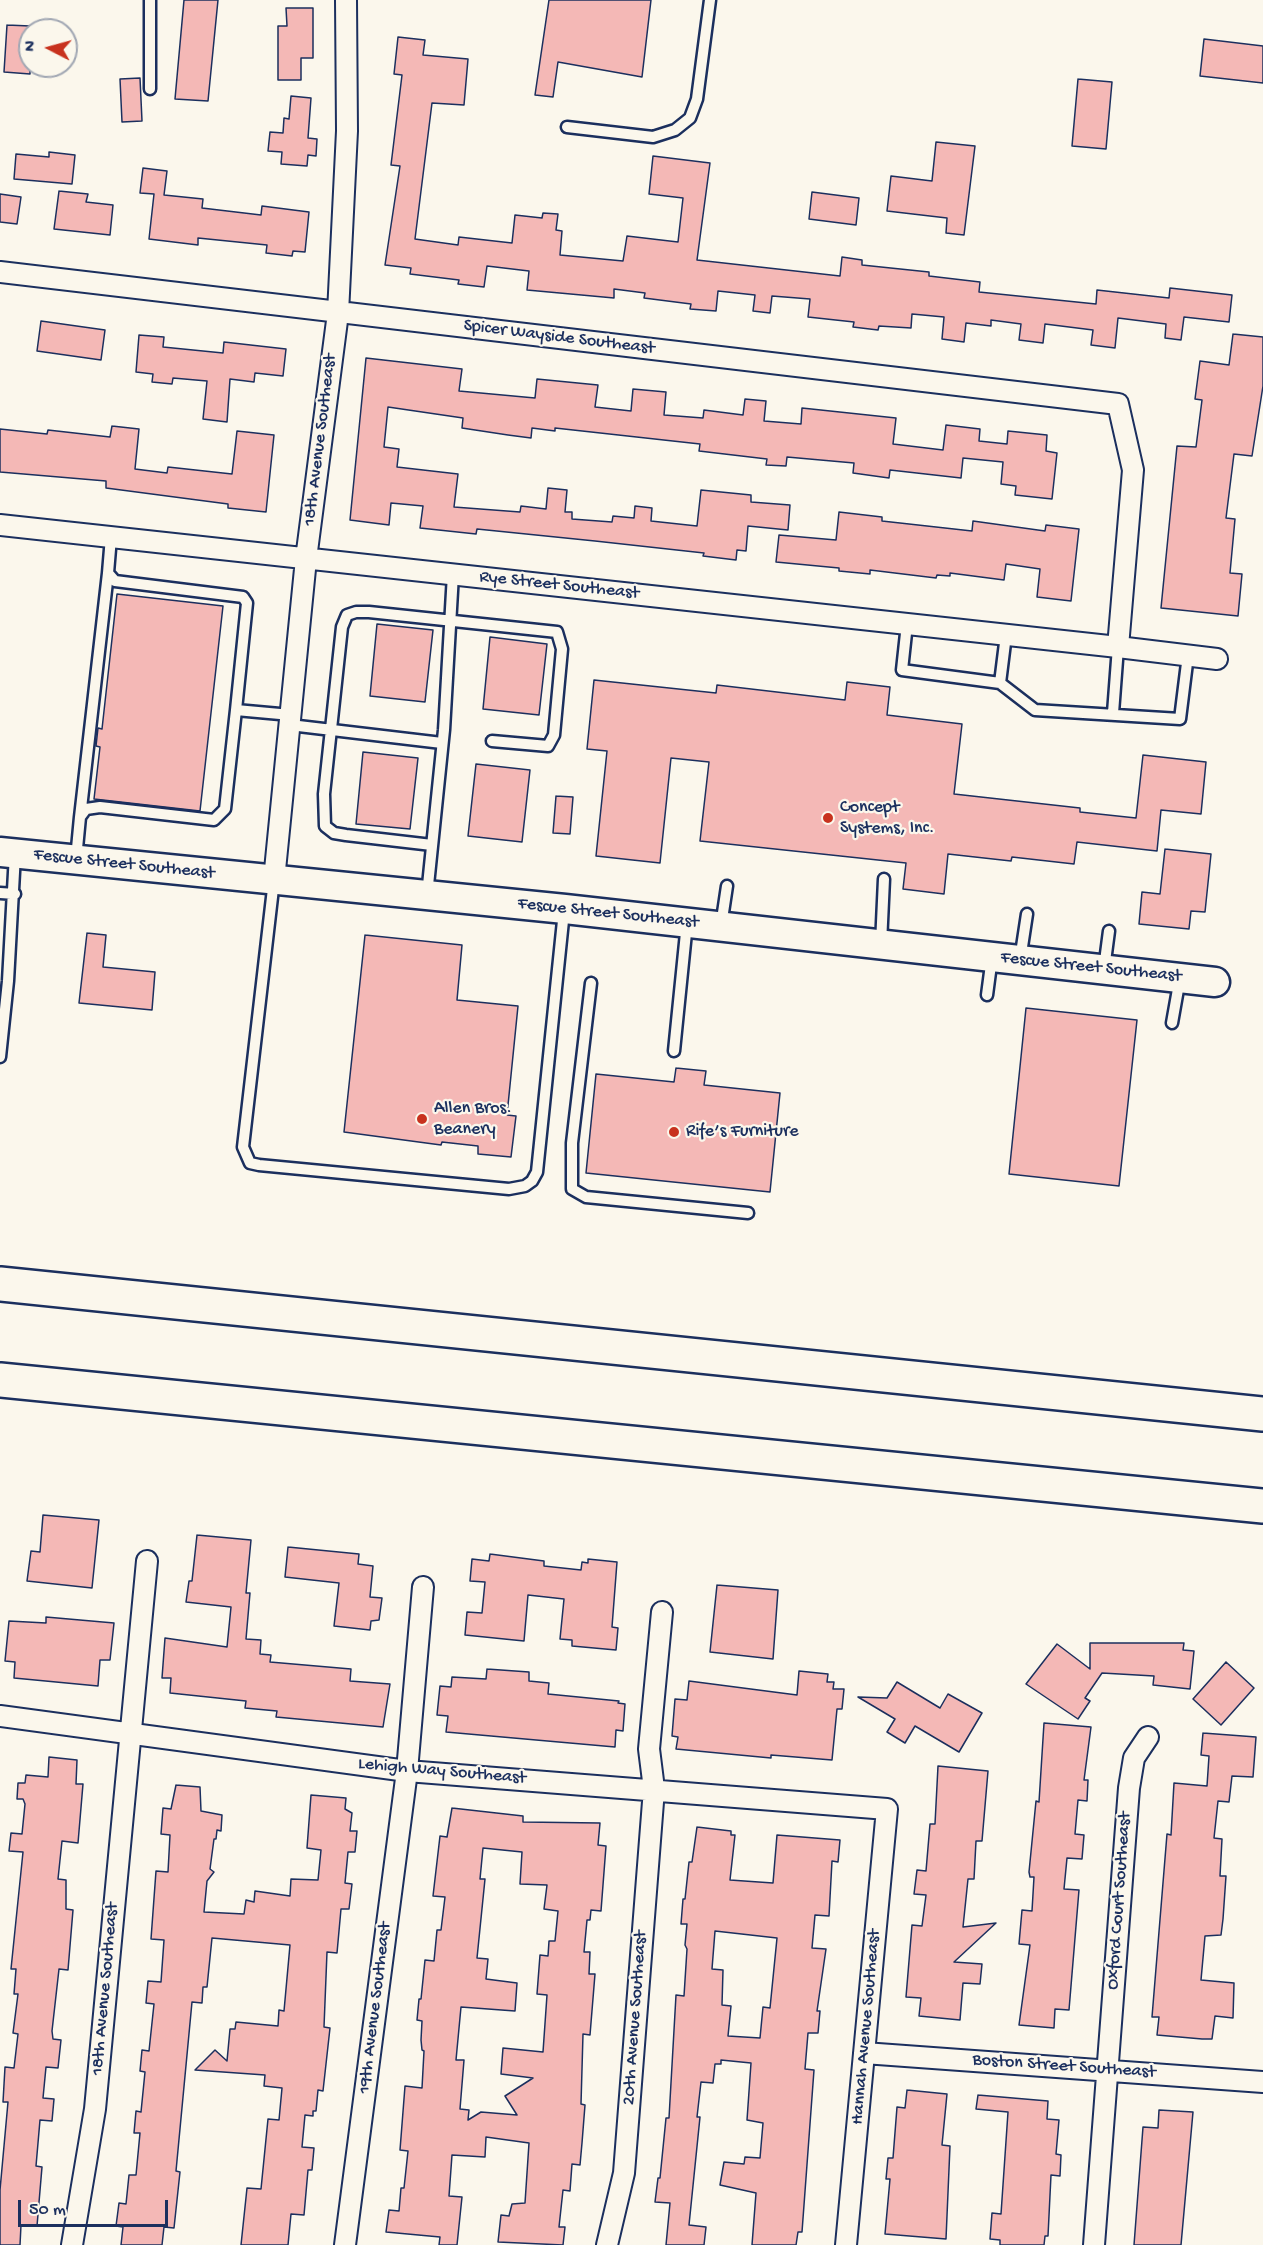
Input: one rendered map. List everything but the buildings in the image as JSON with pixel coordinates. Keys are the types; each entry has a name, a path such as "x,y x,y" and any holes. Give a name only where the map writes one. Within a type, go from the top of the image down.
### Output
{"highway":[{"path":"0,1284 1263,1414"},
{"path":"0,1380 1263,1506"}],"street":[{"name":"18th Avenue Southeast","path":"274,879 306,559 338,313 347,131 346,0"},
{"name":"Spicer Wayside Southeast","path":"0,272 1118,404 1133,470 1118,647"},
{"name":"Rye Street Southeast","path":"0,525 1217,659"},
{"name":"Fescue Street Southeast","path":"8,853 565,909 1215,982"},
{"name":"18th Avenue Southeast","path":"72,2245 95,2109 147,1561"},
{"name":"19th Avenue Southeast","path":"345,2245 407,1771 423,1587"},
{"name":"20th Avenue Southeast","path":"607,2245 624,2174 654,1789 649,1749 662,1612"},
{"name":"Lehigh Way Southeast","path":"0,1716 407,1771 887,1809"},
{"name":"Oxford Court Southeast","path":"1094,2245 1129,1788 1134,1758 1148,1737"},
{"name":"Hannah Avenue Southeast","path":"846,2245 887,1809"},
{"name":"Boston Street Southeast","path":"864,2053 1263,2082"}],"lane":[{"path":"150,0 150,89"},
{"path":"567,127 653,137 675,130 690,118 698,99 710,0"},
{"path":"76,860 111,537"},
{"path":"80,817 86,809 100,807 214,820 225,809 247,603 243,597 115,581 108,573"},
{"path":"427,895 442,743 453,574"},
{"path":"432,845 334,833 325,826 323,812 331,730 342,627 347,615 369,612 557,632 562,649 554,735 548,746 492,741"},
{"path":"907,624 902,670 1000,683 1035,710 1113,713 1180,719 1188,655"},
{"path":"1000,683 1006,635"},
{"path":"1113,713 1118,647"},
{"path":"236,710 331,730 442,743"},
{"path":"0,1057 15,894 8,853"},
{"path":"274,879 243,1147 250,1163 259,1166 509,1189 525,1186 532,1181 537,1173 565,909"},
{"path":"881,944 884,879"},
{"path":"721,926 727,886"},
{"path":"0,893 15,894"},
{"path":"1020,960 1027,914"},
{"path":"674,1051 687,923"},
{"path":"1104,969 1109,931"},
{"path":"987,995 992,957"},
{"path":"1172,1023 1180,978"},
{"path":"591,983 572,1143 572,1189 586,1197 748,1213"}],"place":[{"name":"Concept Systems, Inc.","path":"828,818"},
{"name":"Allen Bros. Beanery","path":"422,1119"},
{"name":"Rife’s Furniture","path":"674,1132"}]}
